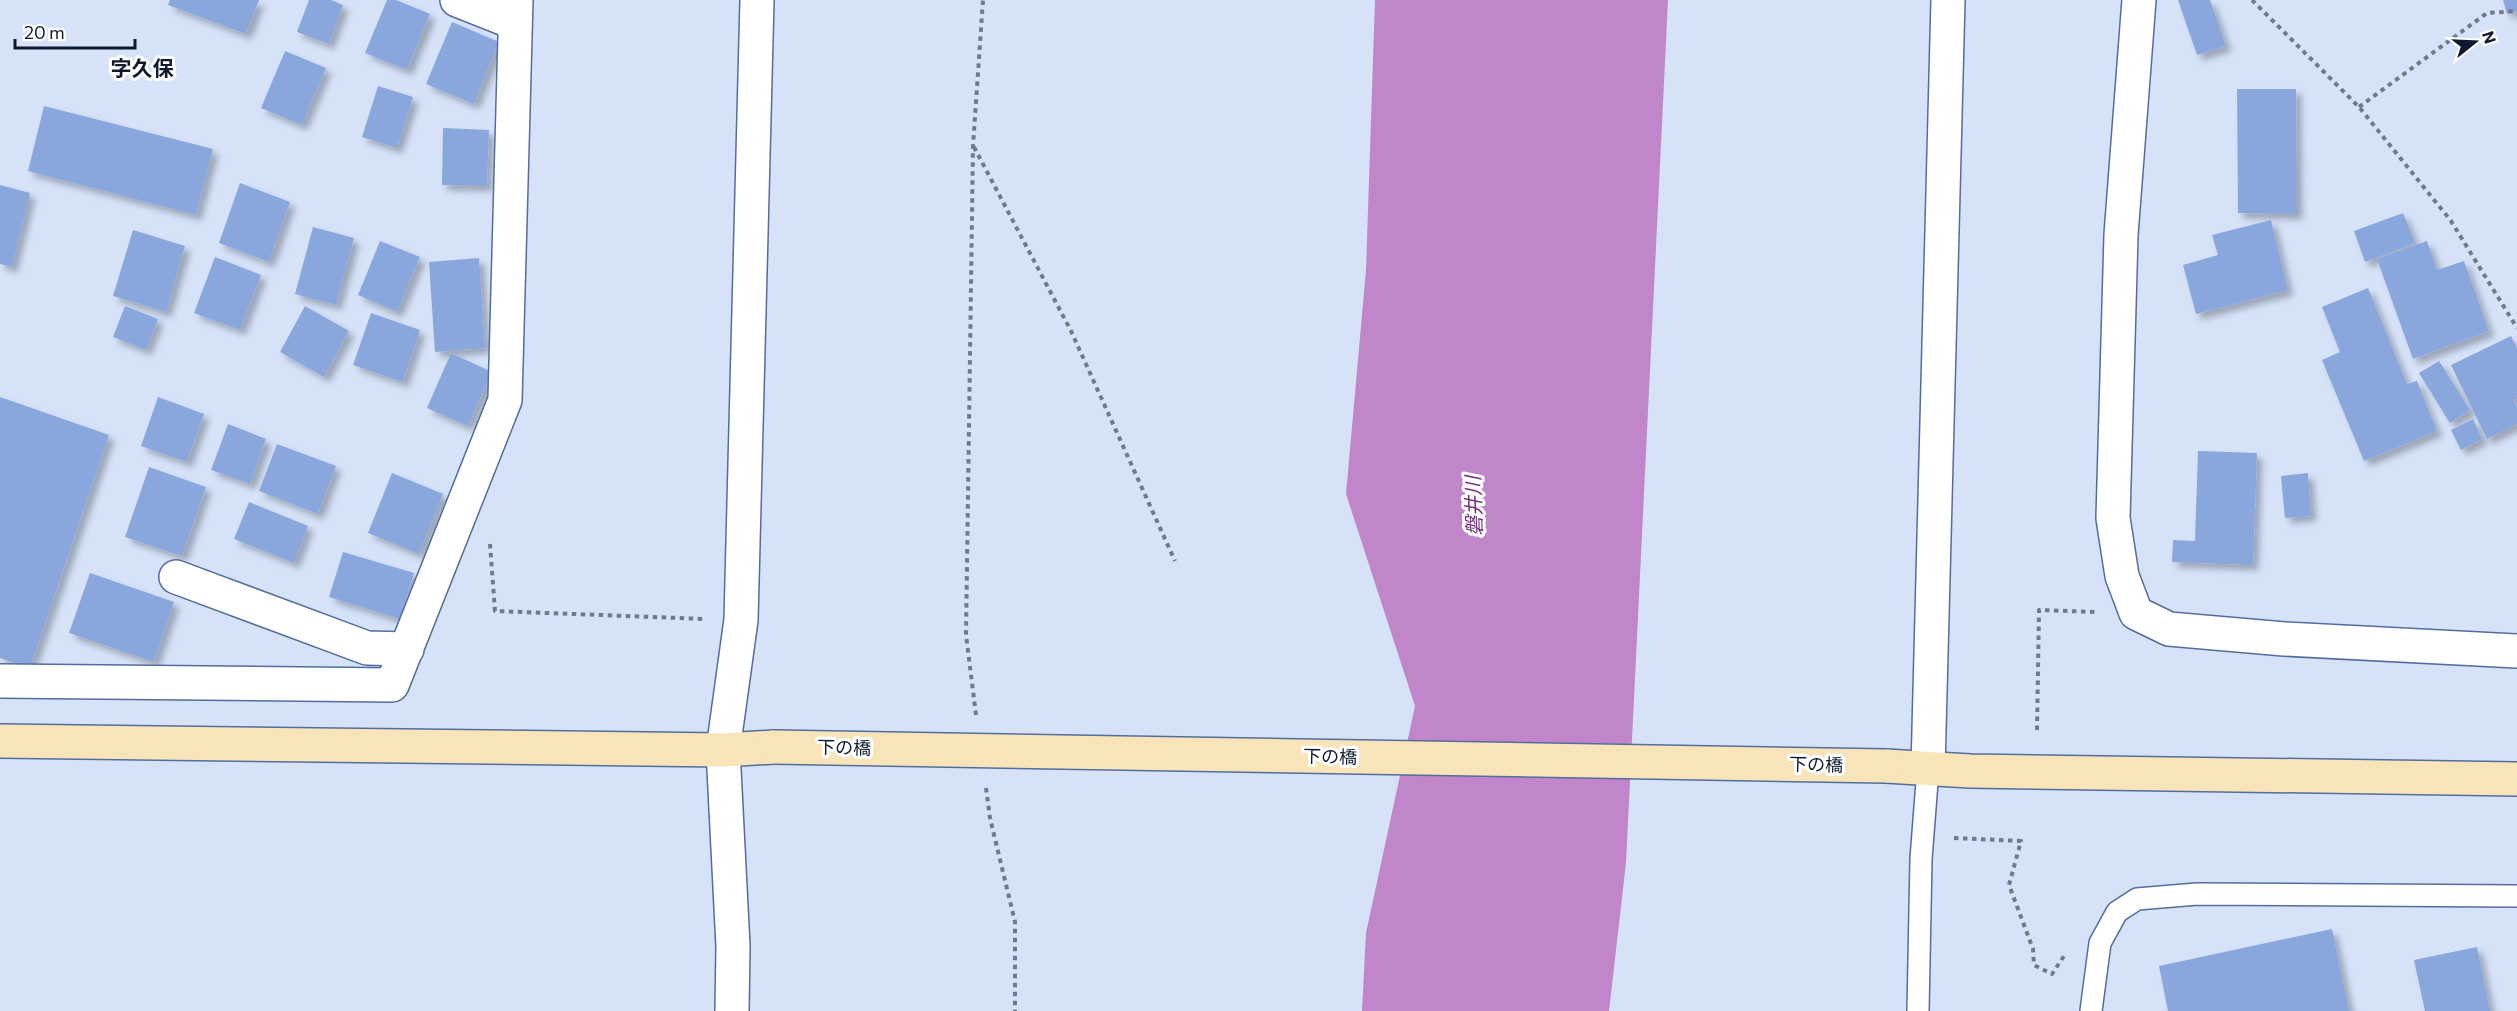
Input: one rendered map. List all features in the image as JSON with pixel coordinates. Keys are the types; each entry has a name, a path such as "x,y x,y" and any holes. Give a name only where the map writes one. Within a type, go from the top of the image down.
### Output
{"street":[{"path":"0,681 392,686 505,400 515,12 457,0"},
{"path":"732,1011 733,946 723,750 741,620 757,0"},
{"path":"1929,769 1948,0"},
{"path":"2139,0 2121,235 2113,518 2122,576 2136,613 2169,629 2284,639 2517,651"},
{"path":"176,577 367,648 407,649"},
{"name":"下の橋","path":"0,741 723,750 774,747 2517,779"}],"lane":[{"path":"1918,1011 1923,837 1929,769"},
{"path":"2091,1011 2100,943 2117,912 2137,899 2197,894 2517,896"}],"path":[{"path":"978,727 966,635 973,146 983,0"},
{"path":"2252,0 2359,107 2451,221 2517,328"},
{"path":"2359,107 2487,13 2517,11"},
{"path":"973,146 1071,331 1175,561"},
{"path":"489,541 495,611 741,620"},
{"path":"2037,730 2039,610 2136,613"},
{"path":"985,784 990,818 1015,922 1015,1011"},
{"path":"1923,837 2021,841 2009,885 2033,949 2034,965 2052,974 2071,946"}],"water":[{"name":"磐井川","path":"1375,0 1668,0 1626,863 1609,1011 1362,1011 1366,933 1415,706 1346,494 1366,270"}],"building":[{"path":"170,0 259,0 246,34 168,5"},
{"path":"309,0 331,0 343,5 329,44 297,32"},
{"path":"387,0 396,0 430,14 407,70 365,53"},
{"path":"2178,0 2210,0 2226,46 2197,55"},
{"path":"2503,0 2517,0 2517,11 2507,14"},
{"path":"452,22 499,42 474,104 426,84"},
{"path":"285,51 326,68 302,125 261,108"},
{"path":"378,86 413,97 397,148 362,137"},
{"path":"2237,89 2296,89 2297,214 2238,213"},
{"path":"44,106 213,149 196,215 28,171"},
{"path":"443,128 489,130 487,186 442,185"},
{"path":"240,183 290,202 269,262 219,243"},
{"path":"0,185 30,193 12,267 0,264"},
{"path":"2403,213 2415,243 2365,262 2354,231"},
{"path":"2271,220 2288,290 2196,314 2183,265 2218,255 2212,235"},
{"path":"313,227 354,238 336,305 295,294"},
{"path":"133,230 185,246 166,312 113,296"},
{"path":"380,241 420,257 397,312 358,295"},
{"path":"2427,241 2437,270 2464,261 2489,331 2413,359 2377,259"},
{"path":"215,257 261,275 240,330 194,313"},
{"path":"479,258 485,348 435,352 429,262"},
{"path":"2368,288 2407,384 2417,381 2437,431 2364,461 2322,360 2340,352 2322,307"},
{"path":"125,306 158,319 146,350 113,337"},
{"path":"305,306 349,331 324,377 280,352"},
{"path":"371,313 420,330 403,382 353,365"},
{"path":"2511,336 2517,348 2517,399 2514,400 2517,407 2517,424 2487,439 2451,365"},
{"path":"451,353 492,372 468,426 427,408"},
{"path":"2439,361 2470,410 2450,423 2419,373"},
{"path":"0,397 109,435 30,668 0,658"},
{"path":"158,397 204,414 187,462 141,446"},
{"path":"2473,419 2482,439 2461,450 2451,430"},
{"path":"228,424 266,439 250,484 211,470"},
{"path":"277,444 336,466 318,514 259,491"},
{"path":"2198,451 2257,453 2253,565 2172,562 2173,540 2195,541"},
{"path":"149,467 206,487 182,556 125,537"},
{"path":"392,473 443,494 419,554 368,533"},
{"path":"2308,473 2311,516 2285,518 2281,476"},
{"path":"249,502 308,526 294,563 234,539"},
{"path":"343,552 414,573 400,619 329,597"},
{"path":"90,573 174,602 154,662 69,633"},
{"path":"2332,929 2349,1011 2168,1011 2159,966"},
{"path":"2477,947 2490,1011 2425,1011 2414,960"}],"district":[{"name":"字久保","path":"142,69"}]}
